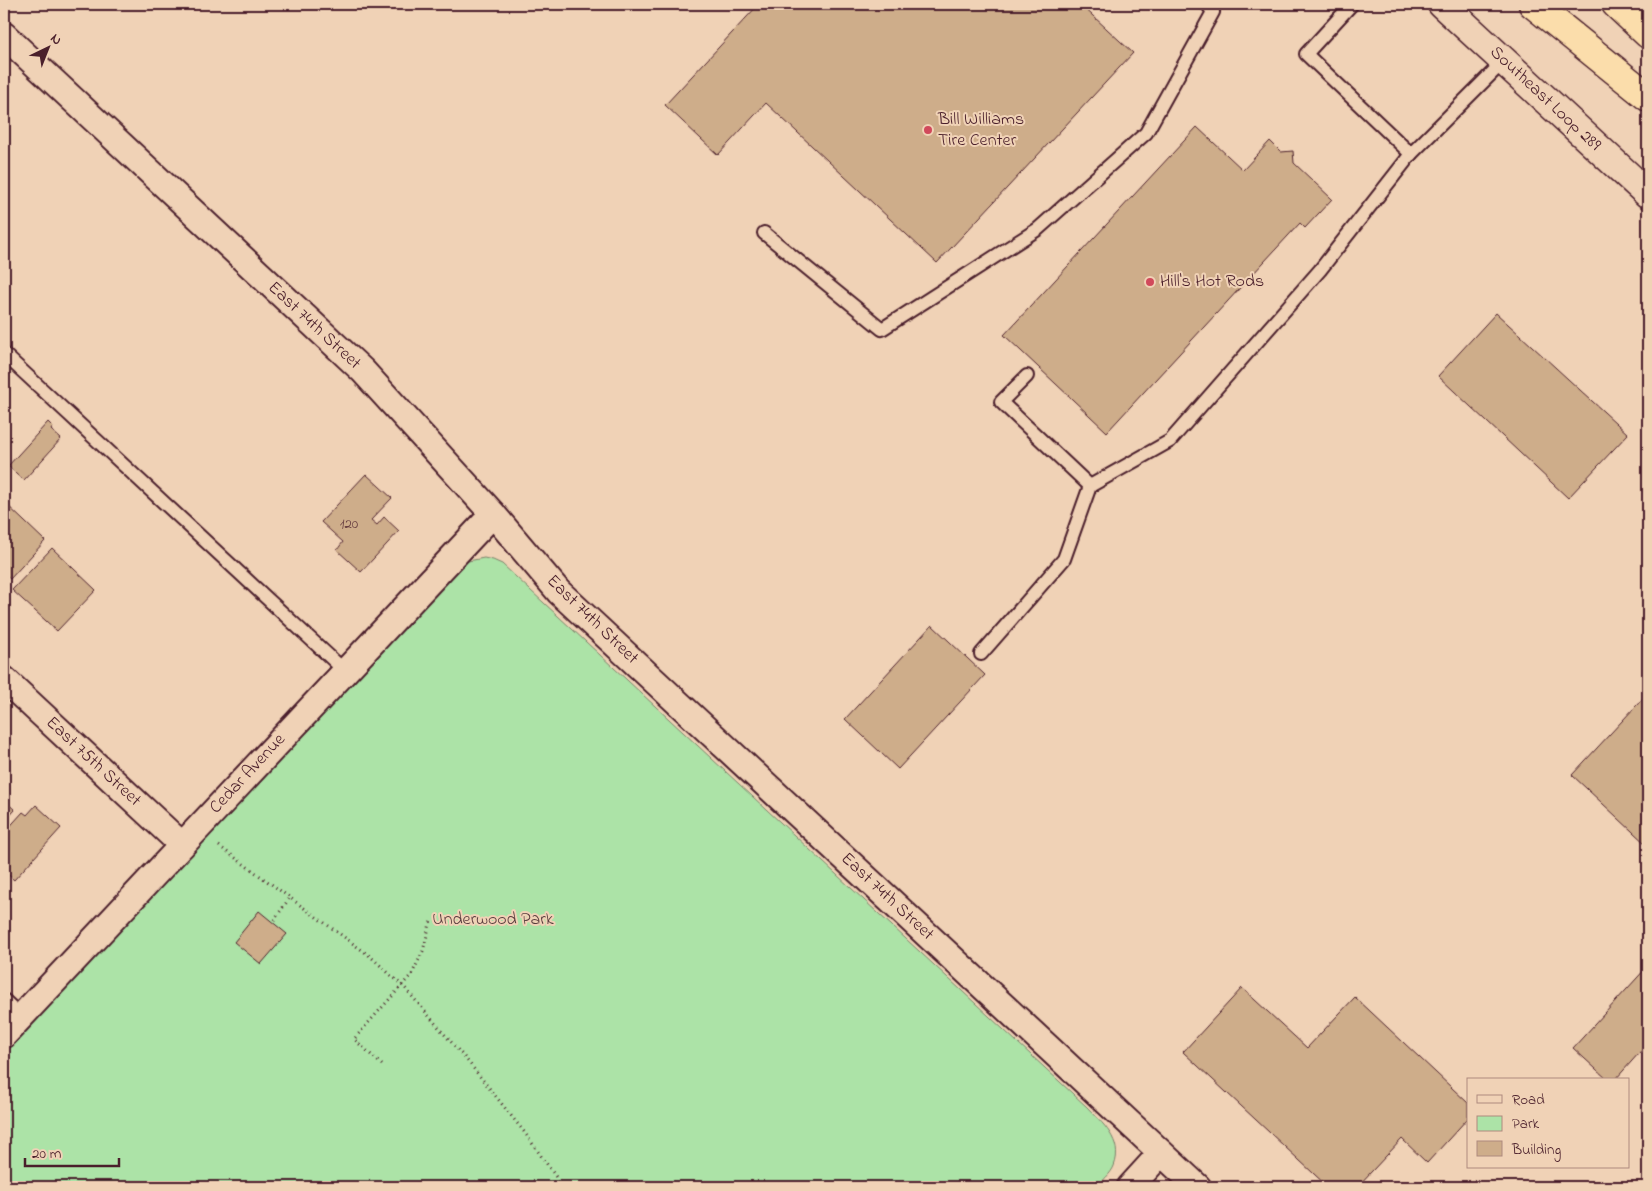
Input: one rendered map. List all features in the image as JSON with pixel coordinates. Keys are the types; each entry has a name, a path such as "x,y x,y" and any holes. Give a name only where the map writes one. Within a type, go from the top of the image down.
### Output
{"highway":[{"path":"1533,4 1648,97"},
{"path":"1616,4 1648,34"}],"main road":[{"name":"Southeast Loop 289","path":"1442,4 1648,194"}],"street":[{"name":"East 74th Street","path":"4,35 363,371 493,514 559,592 1198,1187"},
{"name":"Cedar Avenue","path":"4,1035 12,1008 189,837 493,514"},
{"name":"East 75th Street","path":"4,679 189,837"},
{"path":"1130,1187 1161,1153"}],"lane":[{"path":"764,233 882,329 1038,229 1146,133 1213,12 1207,4"},
{"path":"1352,4 1306,54 1411,154"},
{"path":"980,654 1064,559 1090,486 1170,441 1320,270 1411,154 1504,61"},
{"path":"4,354 345,671"},
{"path":"1027,376 1001,402 1090,486"}],"path":[{"path":"189,837 289,898 370,956 403,985 525,1133 563,1187"},
{"path":"274,920 289,898"},
{"path":"382,1065 354,1039 412,974 424,952 431,920"}],"green space":[{"name":"Underwood Park","path":"484,558 502,564 1099,1119 1114,1141 1116,1157 1111,1172 1096,1187 4,1187 4,1054 460,565 468,561"}],"building":[{"name":"Bill Williams Tire Center","path":"759,4 1080,4 1133,53 937,263 766,103 718,155 665,105"},
{"name":"Hill's Hot Rods","path":"1197,127 1243,170 1270,141 1281,152 1293,151 1294,163 1332,199 1305,228 1300,223 1107,432 1004,335"},
{"path":"1496,313 1628,434 1568,498 1438,376"},
{"path":"48,422 53,427 51,430 61,439 24,480 8,466"},
{"path":"366,474 392,498 371,520 377,525 384,517 399,531 361,572 337,550 343,542 321,522"},
{"path":"4,502 45,541 10,579 4,573"},
{"path":"52,548 96,590 57,631 12,590"},
{"path":"932,625 985,675 898,769 845,719"},
{"path":"1648,693 1648,846 1572,775"},
{"path":"4,800 15,810 4,822"},
{"path":"36,805 61,828 14,880 4,871 4,833 23,812 27,815"},
{"path":"259,911 287,934 261,964 234,942"},
{"path":"1648,966 1648,1043 1617,1078 1606,1078 1573,1048"},
{"path":"1242,988 1307,1048 1355,997 1467,1102 1467,1119 1427,1163 1402,1139 1357,1187 1328,1187 1183,1052"}],"place":[{"name":"Bill Williams Tire Center","path":"928,130"},
{"name":"Hill's Hot Rods","path":"1150,282"}]}
